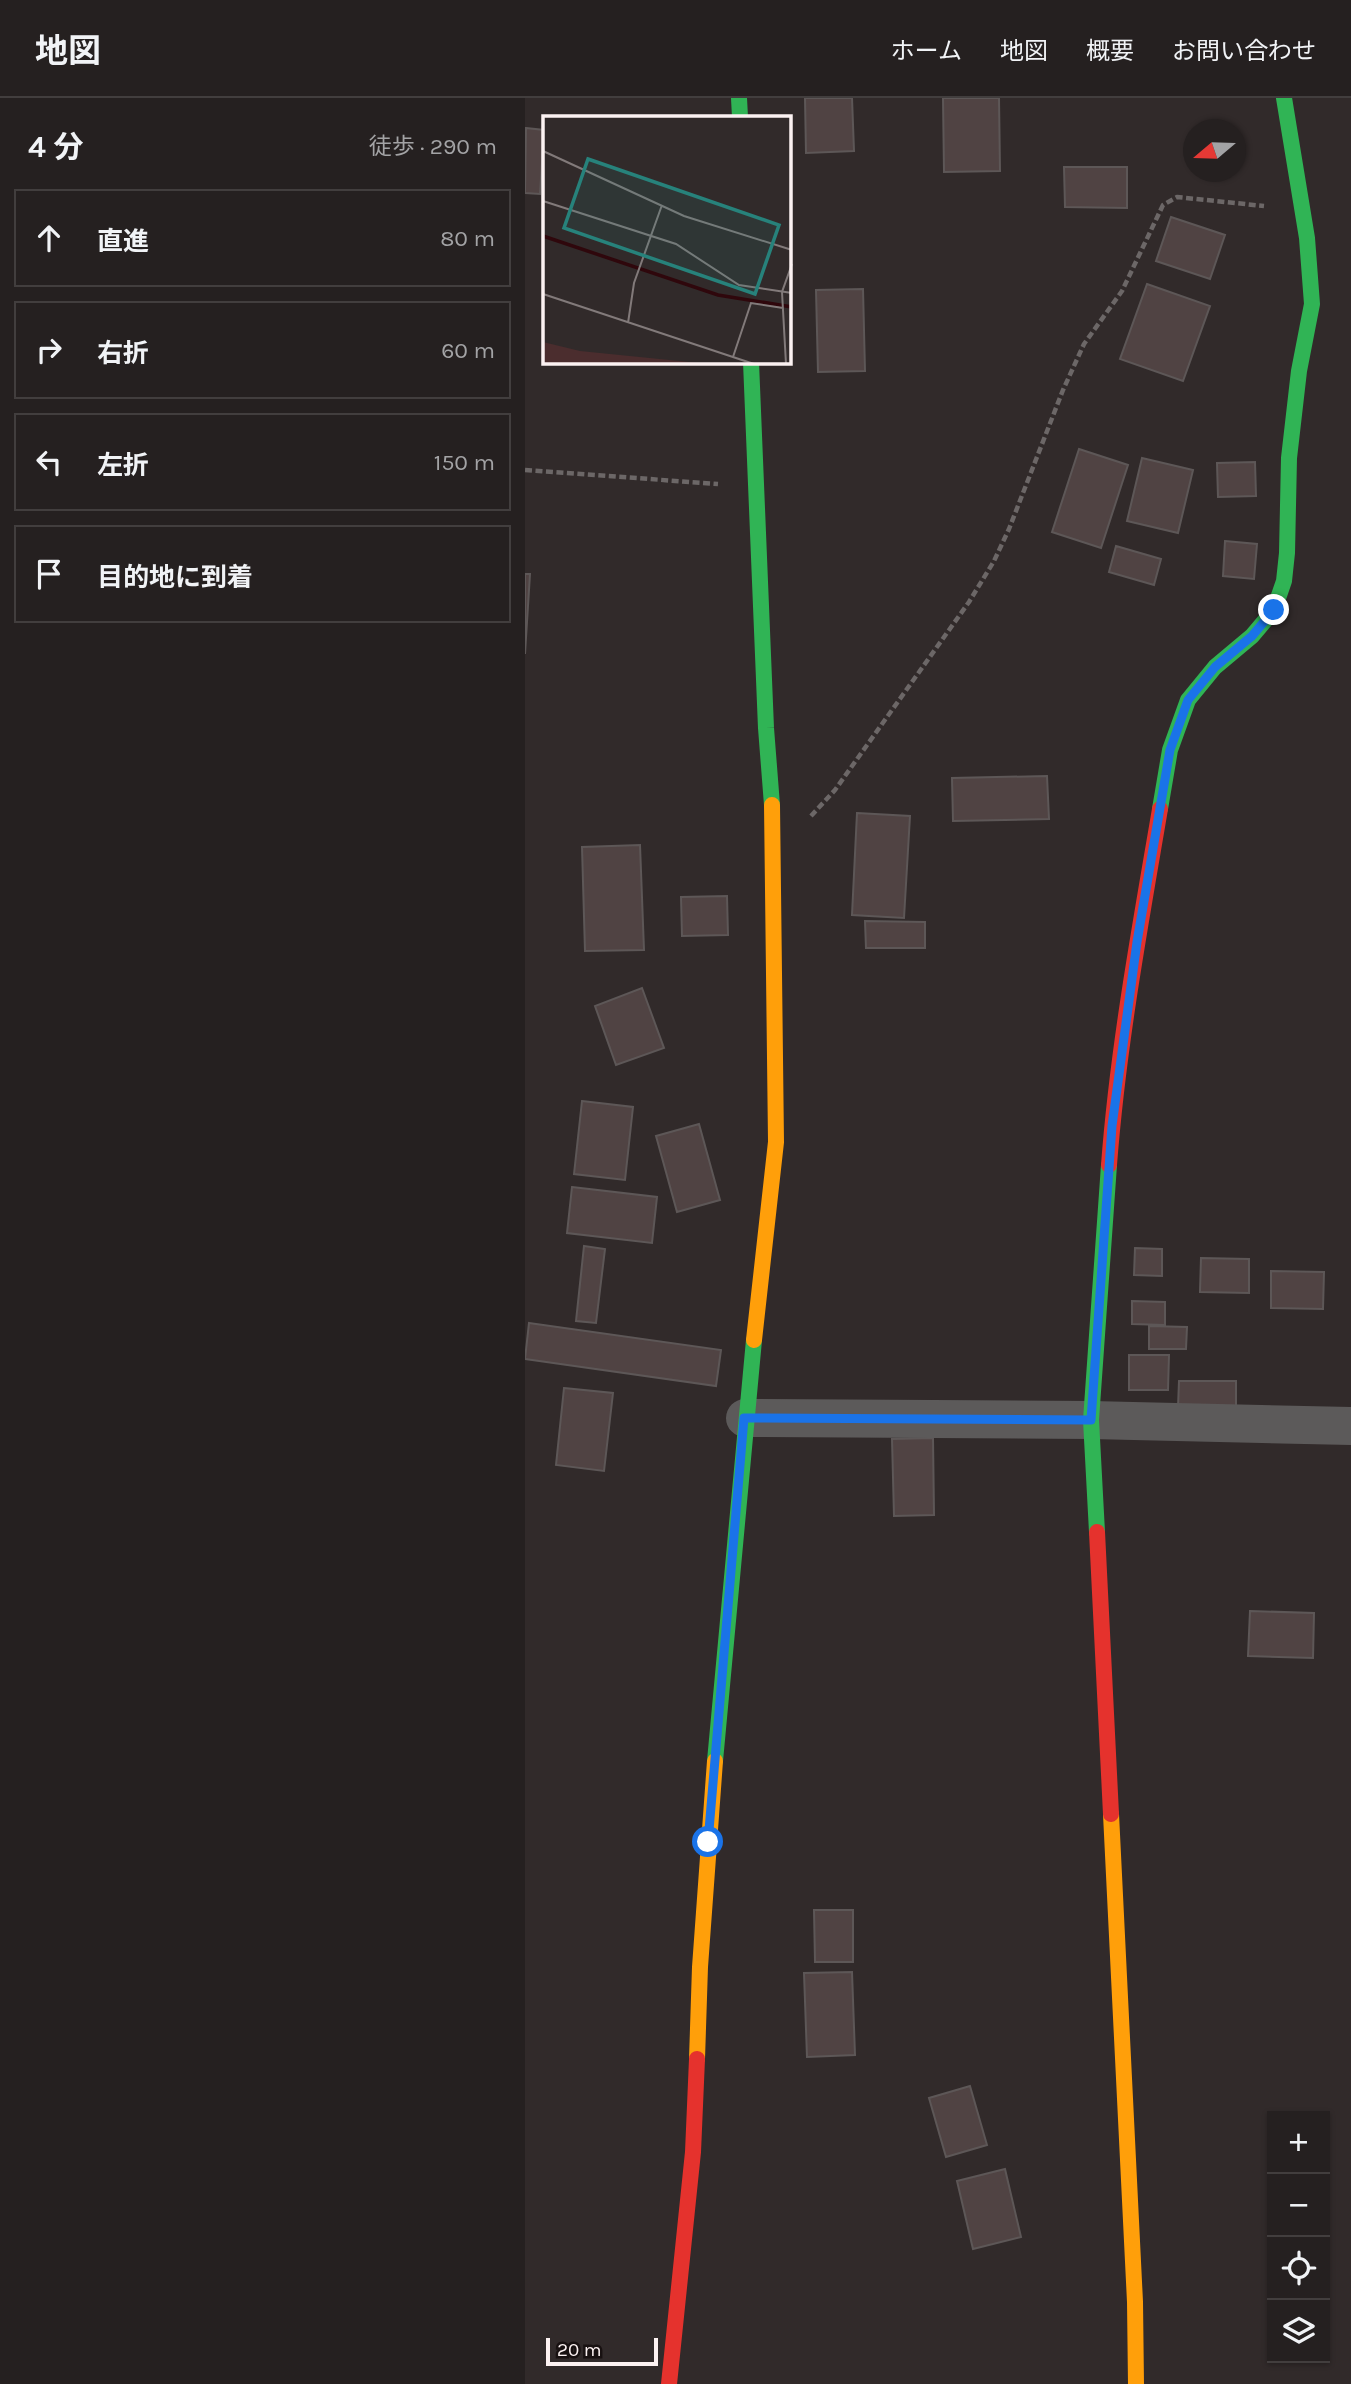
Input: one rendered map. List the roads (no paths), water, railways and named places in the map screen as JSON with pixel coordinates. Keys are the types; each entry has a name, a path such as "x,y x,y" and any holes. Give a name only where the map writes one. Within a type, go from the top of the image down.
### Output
{"street":[{"path":"739,98 740,116"},
{"path":"1136,2384 1135,2302 1091,1420 1112,1126 1137,942 1170,750 1188,700 1215,667 1252,636 1274,610 1284,581 1289,458 1299,371 1312,304 1307,238 1284,98"},
{"path":"669,2384 693,2152 708,1842 744,1418 776,1142 774,828 766,728 751,364"},
{"path":"744,1418 1091,1420 1351,1426"}]}
